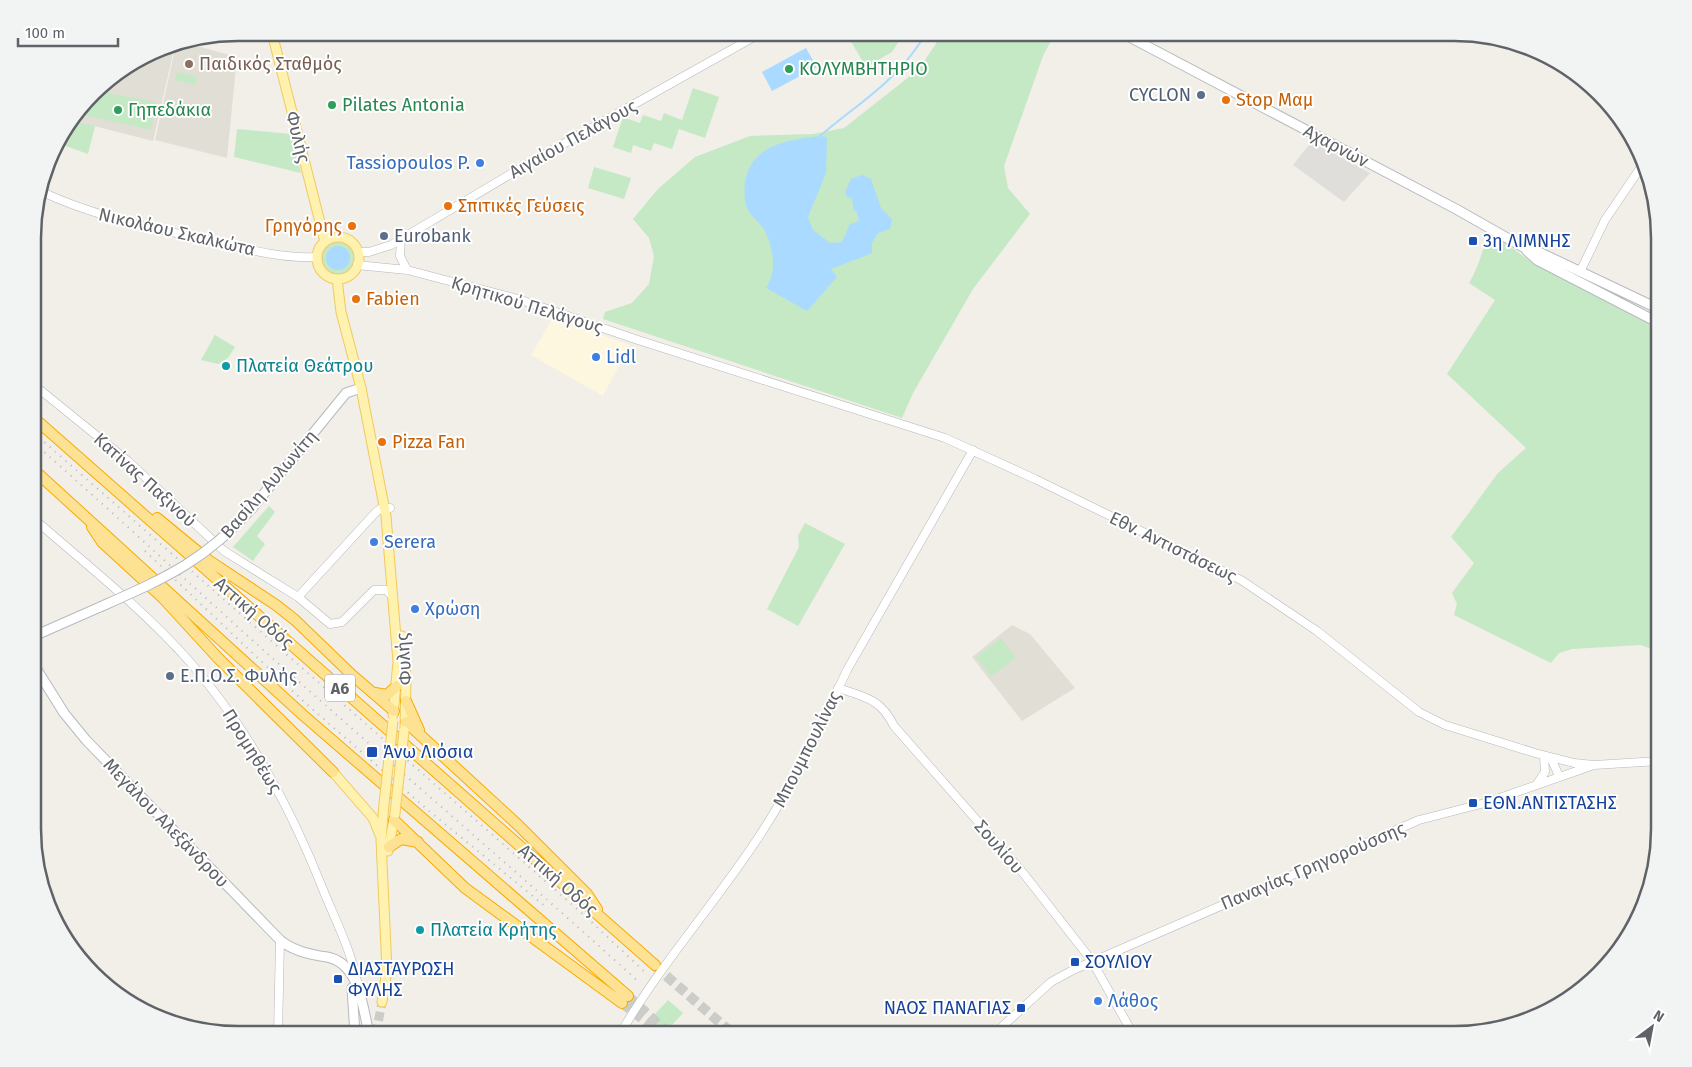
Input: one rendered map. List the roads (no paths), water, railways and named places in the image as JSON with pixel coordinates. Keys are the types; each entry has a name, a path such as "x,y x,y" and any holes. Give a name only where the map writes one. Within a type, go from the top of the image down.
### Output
{"highway":[{"name":"Αττική Οδός","path":"41,424 655,965"},
{"path":"74,454 135,499 208,560 276,605 372,692 393,716"},
{"name":"Α6","path":"41,476 303,715 625,1000 465,888 419,843"},
{"path":"85,516 102,542 163,598 218,658 333,772"},
{"path":"372,692 379,696 387,696 397,686"},
{"path":"406,701 416,725 429,742"},
{"path":"405,726 429,742 470,779 587,894 606,922"},
{"path":"394,817 419,843"},
{"path":"385,844 401,839 419,843"}],"main road":[{"name":"Φυλής","path":"274,41 325,242"},
{"name":"Αχαρνών","path":"1139,41 1456,209 1523,247 1651,305"},
{"path":"332,238 345,238 355,246 358,252 357,265 350,275 337,279 320,270 317,257 325,242 332,238"},
{"name":"Αχαρνών","path":"1523,247 1538,260 1651,318"},
{"name":"Φυλής","path":"337,279 341,312 361,388 387,508 405,664 405,726 394,817 385,844"},
{"name":"Βασίλη Αυλωνίτη","path":"41,633 175,573 223,539 252,507 346,393 361,388"},
{"name":"Φυλής","path":"382,1002 387,970 387,942 382,904 385,844 384,809 398,662 387,508"},
{"name":"Μεγάλου Αλεξάνδρου","path":"41,676 64,713 86,740 280,940 293,948 319,957 333,959 343,966 354,978 367,1026"},
{"path":"393,716 405,726"},
{"path":"333,772 361,802 377,824 385,844"},
{"path":"361,802 371,810 384,809 394,817"},
{"name":"Μεγάλου Αλεξάνδρου","path":"319,957 341,970 350,981 354,997 355,1026"}],"street":[{"name":"Αιγαίου Πελάγους","path":"358,252 382,249 401,239 531,162 745,41"},
{"path":"1580,272 1605,220 1639,172"},
{"name":"Νικολάου Σκαλκώτα","path":"46,194 70,205 115,220 254,251 299,258 317,257"},
{"path":"401,239 400,256 407,270"},
{"name":"Κρητικού Πελάγους","path":"357,265 407,270 518,299 638,340 751,375"},
{"name":"Εθν. Αντιστάσεως","path":"751,375 934,433 973,450 1241,580 1317,631 1419,712 1445,725 1548,757 1594,765"},
{"name":"Κατίνας Παξινού","path":"41,391 128,461 224,551 298,596 330,624 342,622 374,590 386,590 393,598"},
{"name":"Μπουμπουλίνας","path":"625,1026 648,990 757,839 806,754 846,670 973,450"},
{"path":"298,596 376,512 387,508"},
{"name":"Προμηθέως","path":"41,525 103,578 167,638 205,681 230,714 289,812 318,877 354,967 358,988"},
{"name":"Σουλίου","path":"838,688 866,697 878,703 887,711 894,726 1024,874 1092,961 1129,1026"},
{"path":"1548,757 1559,776"},
{"path":"1536,784 1542,779 1548,757"},
{"name":"Παναγίας Γρηγορούσσης","path":"1003,1026 1051,982 1092,961 1419,820 1484,803 1594,765 1651,761"},
{"path":"278,1026 280,940"}],"water":[{"name":"ΚΟΛΥΜΒΗΤΗΡΙΟ","path":"806,48 817,67 772,91 762,72"},
{"path":"820,136 827,137 826,173 808,217 813,230 830,243 842,242 850,224 859,221 857,212 854,211 852,198 847,197 845,192 851,179 862,175 871,179 881,208 892,219 890,229 878,233 872,243 872,253 831,269 837,277 807,311 766,288 772,274 772,251 764,229 747,208 745,182 749,169 755,159 763,152 784,142"},
{"path":"338,246 347,249 350,258 347,267 338,270 329,267 326,258 329,249"}],"waterway":[{"path":"820,136 891,77 904,64 920,41"}],"tunnel":[{"path":"655,966 724,1026"},
{"path":"628,996 660,1026"},
{"path":"378,1026 382,1002"},
{"path":"622,1003 652,1026"}],"railway":[{"path":"41,439 585,916 647,974"},
{"path":"41,449 279,664 640,983"},
{"path":"145,551 302,700 429,811 546,907"}],"place":[{"name":"Παιδικός Σταθμός","path":"189,64"},
{"name":"ΚΟΛΥΜΒΗΤΗΡΙΟ","path":"789,69"},
{"name":"CYCLON","path":"1201,95"},
{"name":"Stop Μαμ","path":"1226,100"},
{"name":"Pilates Antonia","path":"332,105"},
{"name":"Γηπεδάκια","path":"118,110"},
{"name":"Tassiopoulos P.","path":"480,163"},
{"name":"Σπιτικές Γεύσεις","path":"448,206"},
{"name":"Γρηγόρης","path":"352,226"},
{"name":"Eurobank","path":"384,236"},
{"name":"3η ΛΙΜΝΗΣ","path":"1473,241"},
{"name":"Fabien","path":"356,299"},
{"name":"Lidl","path":"596,357"},
{"name":"Πλατεία Θεάτρου","path":"226,366"},
{"name":"Pizza Fan","path":"382,442"},
{"name":"Serera","path":"374,542"},
{"name":"Χρώση","path":"415,609"},
{"name":"Ε.Π.Ο.Σ. Φυλής","path":"170,676"},
{"name":"Άνω Λιόσια","path":"372,752"},
{"name":"ΕΘΝ.ΑΝΤΙΣΤΑΣΗΣ","path":"1473,803"},
{"name":"Πλατεία Κρήτης","path":"420,930"},
{"name":"ΣΟΥΛΙΟΥ","path":"1075,962"},
{"name":"ΔΙΑΣΤΑΥΡΩΣΗ ΦΥΛΗΣ","path":"338,979"},
{"name":"Λάθος","path":"1098,1001"},
{"name":"ΝΑΟΣ ΠΑΝΑΓΙΑΣ","path":"1021,1008"}]}
